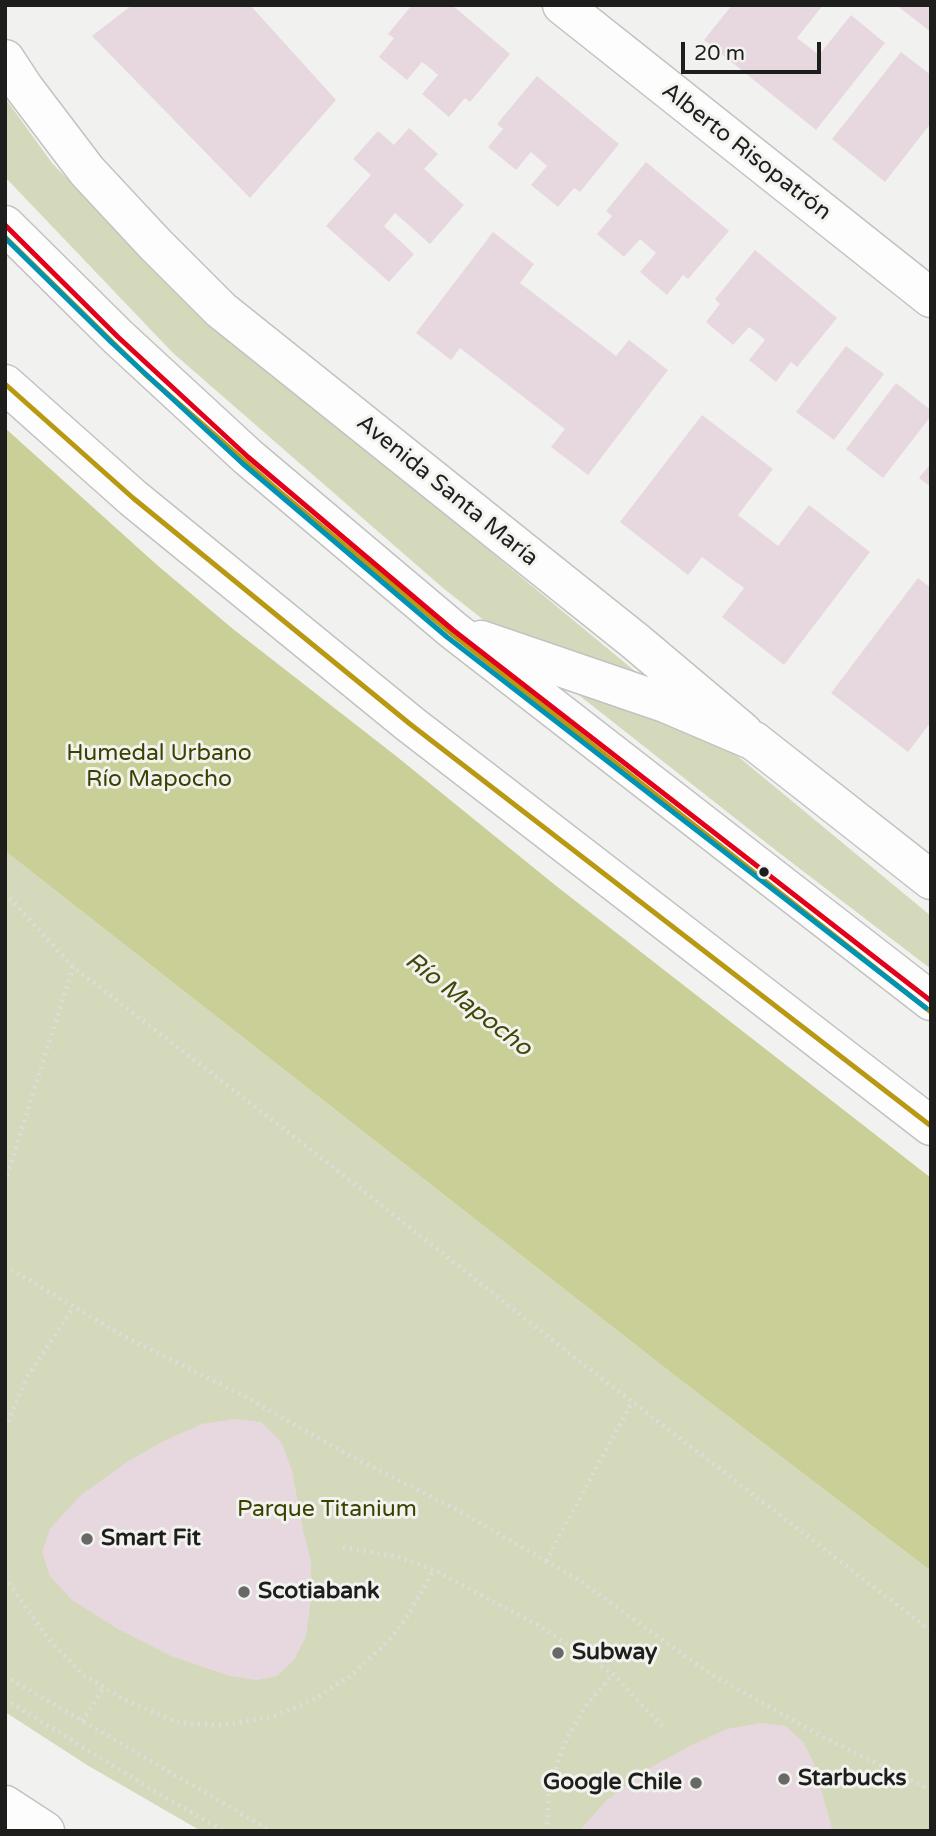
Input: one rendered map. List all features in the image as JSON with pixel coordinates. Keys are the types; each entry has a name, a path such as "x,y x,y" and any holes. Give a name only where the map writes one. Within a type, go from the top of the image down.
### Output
{"main road":[{"name":"Alberto Risopatrón","path":"562,5 931,298"},
{"name":"Avenida Santa María","path":"5,59 87,171 221,310 635,642 754,741 931,880"},
{"path":"5,225 118,337 248,457 453,630 931,1001"},
{"path":"5,384 133,498 400,716 931,1126"},
{"path":"453,630 665,703 754,741"},
{"path":"5,1805 45,1831"}],"path":[{"path":"5,893 73,967 931,1631"},
{"path":"5,1182 73,967"},
{"path":"5,1266 125,1337 246,1397 341,1451 459,1511 579,1580 709,1673 825,1738 931,1790"},
{"path":"5,1428 28,1375 74,1307"},
{"path":"546,1561 632,1402"},
{"path":"343,1547 399,1557 434,1570 537,1625 613,1674 663,1727"},
{"path":"5,1577 60,1653 82,1674 153,1713 187,1724 223,1725 272,1717 313,1700 360,1669 408,1615 434,1570"},
{"path":"547,1831 553,1773 564,1746 586,1706 613,1674"},
{"path":"5,1676 271,1831"},
{"path":"82,1721 104,1687"},
{"path":"5,1699 224,1831"}],"green space":[{"path":"5,98 52,163 173,289 931,916 931,969 443,588 173,353 5,177"},
{"name":"Parque Titanium","path":"5,851 674,1375 931,1571 931,1831 201,1831 87,1765 5,1712"}],"water":[{"name":"Humedal Urbano Río Mapocho","path":"5,428 157,565 233,629 555,885 931,1178 931,1571 674,1375 5,851"}],"building":[{"path":"132,5 250,5 336,100 250,198 92,36"},
{"path":"412,5 452,5 510,54 470,102 465,98 449,117 422,94 438,75 430,68 422,62 407,80 379,57 394,38 388,34"},
{"path":"732,5 823,5 797,38 819,55 851,15 885,43 816,130 704,40"},
{"path":"896,5 931,5 931,32"},
{"path":"901,52 931,75 931,123 885,182 832,139"},
{"path":"537,76 619,144 580,192 574,188 558,207 531,185 547,166 531,152 516,170 488,147 503,129 497,124"},
{"path":"409,128 438,154 424,169 464,205 430,244 395,213 384,226 414,254 389,282 326,226 371,175 353,159 378,131 394,145"},
{"path":"646,162 729,231 688,279 683,275 667,295 640,272 656,253 640,239 624,257 597,234 612,216 606,211"},
{"path":"493,232 534,264 520,283 616,356 629,340 668,370 588,475 551,447 565,429 460,348 451,360 416,333"},
{"path":"755,250 837,318 797,367 791,362 776,382 749,360 765,340 757,333 749,327 733,345 706,322 720,304 715,299"},
{"path":"846,346 884,374 834,440 796,412"},
{"path":"896,383 931,410 931,416 883,478 846,449"},
{"path":"702,415 773,469 738,515 778,546 809,505 870,552 784,665 722,617 744,588 702,557 688,575 620,522"},
{"path":"931,463 931,487 919,478"},
{"path":"918,578 931,588 931,722 908,752 831,693"},
{"path":"236,1419 261,1422 281,1442 292,1470 311,1561 306,1636 294,1660 277,1676 257,1680 230,1676 171,1656 118,1629 72,1600 50,1576 42,1552 50,1529 81,1495 127,1462 202,1424"},
{"path":"761,1723 786,1726 804,1743 813,1762 833,1831 579,1831 607,1800 653,1766 727,1729"}],"transit line":[{"path":"5,225 118,337 248,457 453,630 931,1001"},
{"path":"5,237 145,374 280,492 452,634 931,1012"},
{"path":"5,238 112,343 242,463 447,637 926,1008"},
{"path":"5,384 133,498 410,724 931,1126"}],"place":[{"name":"Smart Fit","path":"87,1539"},
{"name":"Scotiabank","path":"244,1592"},
{"name":"Subway","path":"558,1653"},
{"name":"Starbucks","path":"784,1779"},
{"name":"Google Chile","path":"696,1783"}],"water label":[{"name":"Río Mapocho","path":"468,1005"}]}
